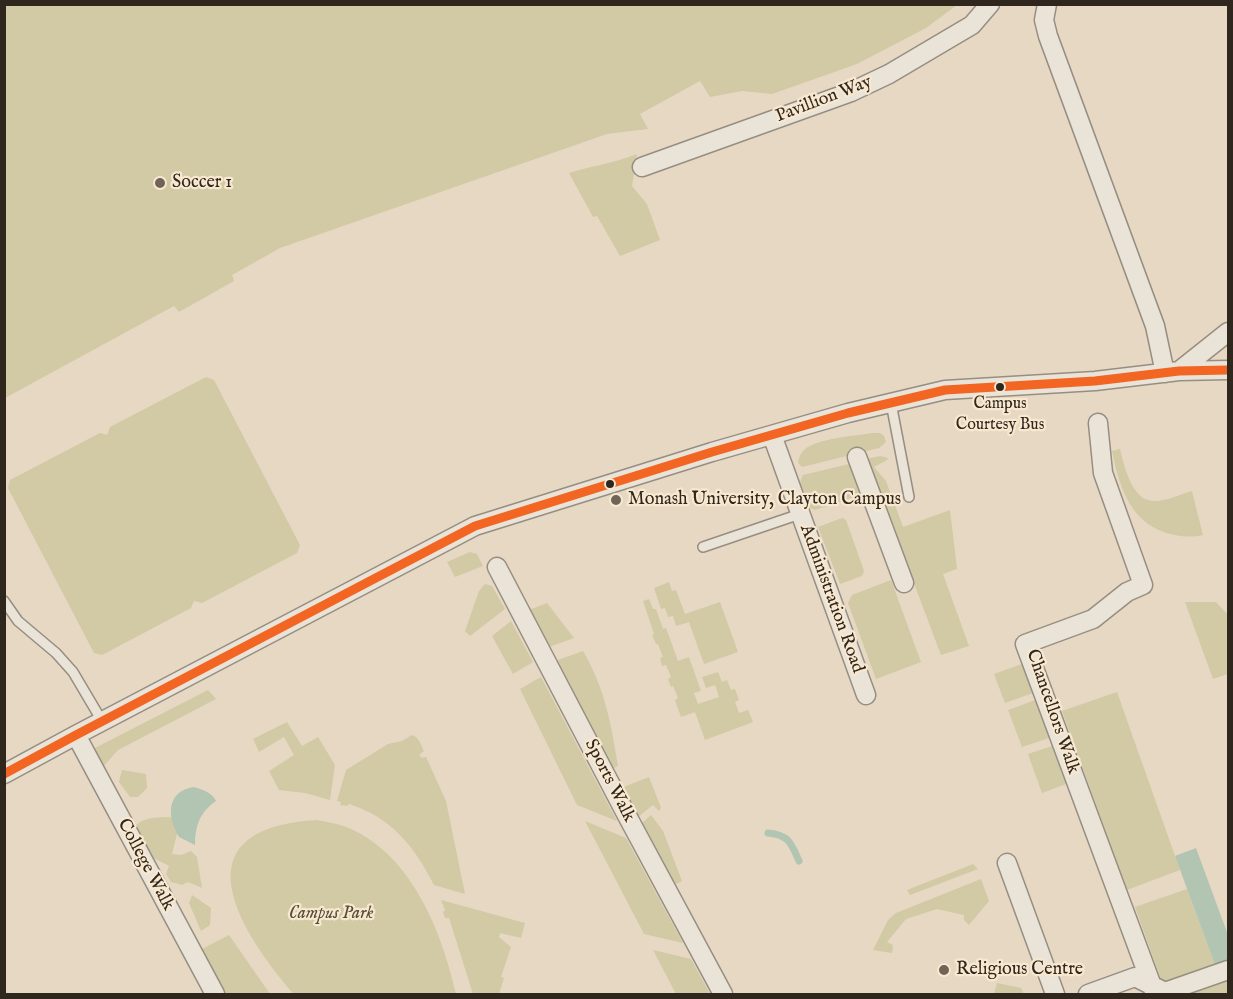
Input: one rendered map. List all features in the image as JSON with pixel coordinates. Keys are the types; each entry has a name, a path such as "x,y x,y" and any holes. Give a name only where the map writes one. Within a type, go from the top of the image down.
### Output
{"street":[{"name":"Pavillion Way","path":"642,167 851,92 889,74 972,25 990,4"},
{"path":"1047,4 1044,20 1048,36 1172,372"},
{"path":"1172,372 1228,332"},
{"path":"4,774 475,526 712,452 945,390 1095,381 1172,372 1228,370"},
{"name":"Chancellors Walk","path":"1098,423 1103,473 1143,585 1127,592 1093,619 1025,644 1157,991"},
{"name":"Administration Road","path":"772,435 866,695"},
{"path":"857,457 904,583"},
{"name":"Sports Walk","path":"497,567 723,994"},
{"name":"College Walk","path":"76,735 215,994"},
{"path":"1007,863 1055,994"},
{"path":"1088,994 1135,977 1157,991 1228,970"}],"lane":[{"path":"891,403 909,497"},
{"path":"704,548 800,514"},
{"path":"4,601 18,621 56,653 73,672 102,721"}],"green space":[{"path":"5,4 957,5 926,28 857,64 772,94 742,91 710,97 700,81 640,114 648,129 607,134 280,248 232,275 234,281 179,312 174,306 5,398"},
{"path":"637,154 632,186 647,204 660,240 620,256 597,216 593,217 569,173"},
{"path":"206,377 214,380 300,545 297,553 202,603 194,601 191,608 102,655 94,653 8,488 10,480 100,433 107,435 110,427"},
{"path":"880,433 884,436 886,442 879,448 802,467 798,463 804,450 810,446 837,438"},
{"path":"1120,449 1130,482 1140,496 1155,501 1192,491 1203,535 1182,536 1160,531 1138,515 1124,493 1115,465 1112,451"},
{"path":"880,456 888,458 874,467 886,481 903,527 950,510 957,569 943,574 969,646 941,655 867,459"},
{"path":"849,464 860,495 815,510 810,508 800,482 803,475"},
{"path":"842,518 846,520 864,571 862,576 840,584 818,527"},
{"path":"470,552 477,554 483,566 455,577 447,562"},
{"path":"891,580 921,662 876,679 848,603 852,595"},
{"path":"669,582 672,591 676,590 685,614 720,602 738,652 704,664 689,622 676,626 673,616 668,617 665,608 661,609 654,588"},
{"path":"485,584 492,586 505,609 470,636 465,631 479,591"},
{"path":"649,599 653,609 656,609 663,629 666,628 678,661 689,657 701,691 694,693 698,704 719,697 715,685 706,688 702,677 718,672 722,682 727,680 731,690 735,689 739,700 735,702 739,713 748,710 753,722 705,740 695,712 681,717 675,700 678,698 668,679 671,677 666,665 662,666 660,658 663,657 652,635 654,634 643,601"},
{"path":"1185,602 1216,602 1228,615 1228,674 1213,679"},
{"path":"547,603 574,638 549,647 529,610"},
{"path":"511,621 533,662 513,674 492,636"},
{"path":"583,651 597,679 610,721 618,766 612,769 555,661"},
{"path":"1022,664 1033,693 1005,703 994,674"},
{"path":"541,677 617,821 577,805 520,689"},
{"path":"208,690 216,699 118,750 102,768 94,751 95,748"},
{"path":"1117,692 1180,870 1127,890 1062,711"},
{"path":"1035,700 1049,738 1022,747 1008,710"},
{"path":"287,722 302,746 318,737 335,765 330,800 305,793 279,790 269,771 294,755 284,737 259,752 253,739"},
{"path":"412,735 421,744 424,751 419,755 422,758 426,757 446,801 465,894 434,885 410,846 389,825 364,810 349,804 340,805 341,802 337,801 346,770 388,744 402,741"},
{"path":"1052,746 1066,784 1042,793 1028,754"},
{"path":"122,770 146,774 147,788 138,797 130,797 119,782"},
{"path":"649,777 661,808 659,811 653,805 638,817 621,788"},
{"path":"651,815 663,831 682,881 673,886 641,824"},
{"path":"175,818 179,826 172,854 181,855 191,851 197,857 202,888 188,882 182,885 171,882 166,874 169,866 146,853 136,839 132,830 139,823 147,819"},
{"name":"Campus Park","path":"316,820 347,827 373,842 392,858 408,877 433,922 456,994 294,994 273,968 239,912 232,886 233,862 246,842 273,827"},
{"path":"585,821 626,838 683,943 644,934"},
{"path":"973,864 978,869 910,895 907,890"},
{"path":"981,879 989,901 969,925 964,920 964,915 937,909 906,919 887,942 893,945 892,953 873,950 888,920 896,913"},
{"path":"1187,889 1215,965 1163,985 1135,907"},
{"path":"192,895 211,908 210,925 201,931 189,903"},
{"path":"441,900 525,923 521,938 500,933 499,937 511,947 501,977 504,978 499,994 473,994 449,918 445,918"},
{"path":"229,935 270,994 224,994 200,950"},
{"path":"653,950 691,959 710,994 676,994"},
{"path":"1228,977 1228,994 1191,994 1190,991"},
{"path":"997,983 1021,988 1024,994 994,994"}],"shaded area":[{"path":"193,787 209,793 216,801 206,810 200,820 195,845 179,837 171,814 171,806 178,794"},
{"path":"1196,848 1228,935 1228,960 1215,965 1175,856"}],"waterway":[{"path":"768,833 785,838 794,849 799,861"}],"transit line":[{"path":"4,774 475,526 712,452 848,413 945,390 1095,381 1179,371 1228,370"}],"place":[{"name":"Soccer 1","path":"160,183"},
{"name":"Campus Courtesy Bus","path":"1000,387"},
{"name":"Monash University, Clayton Campus","path":"616,500"},
{"name":"Religious Centre","path":"944,970"}]}
